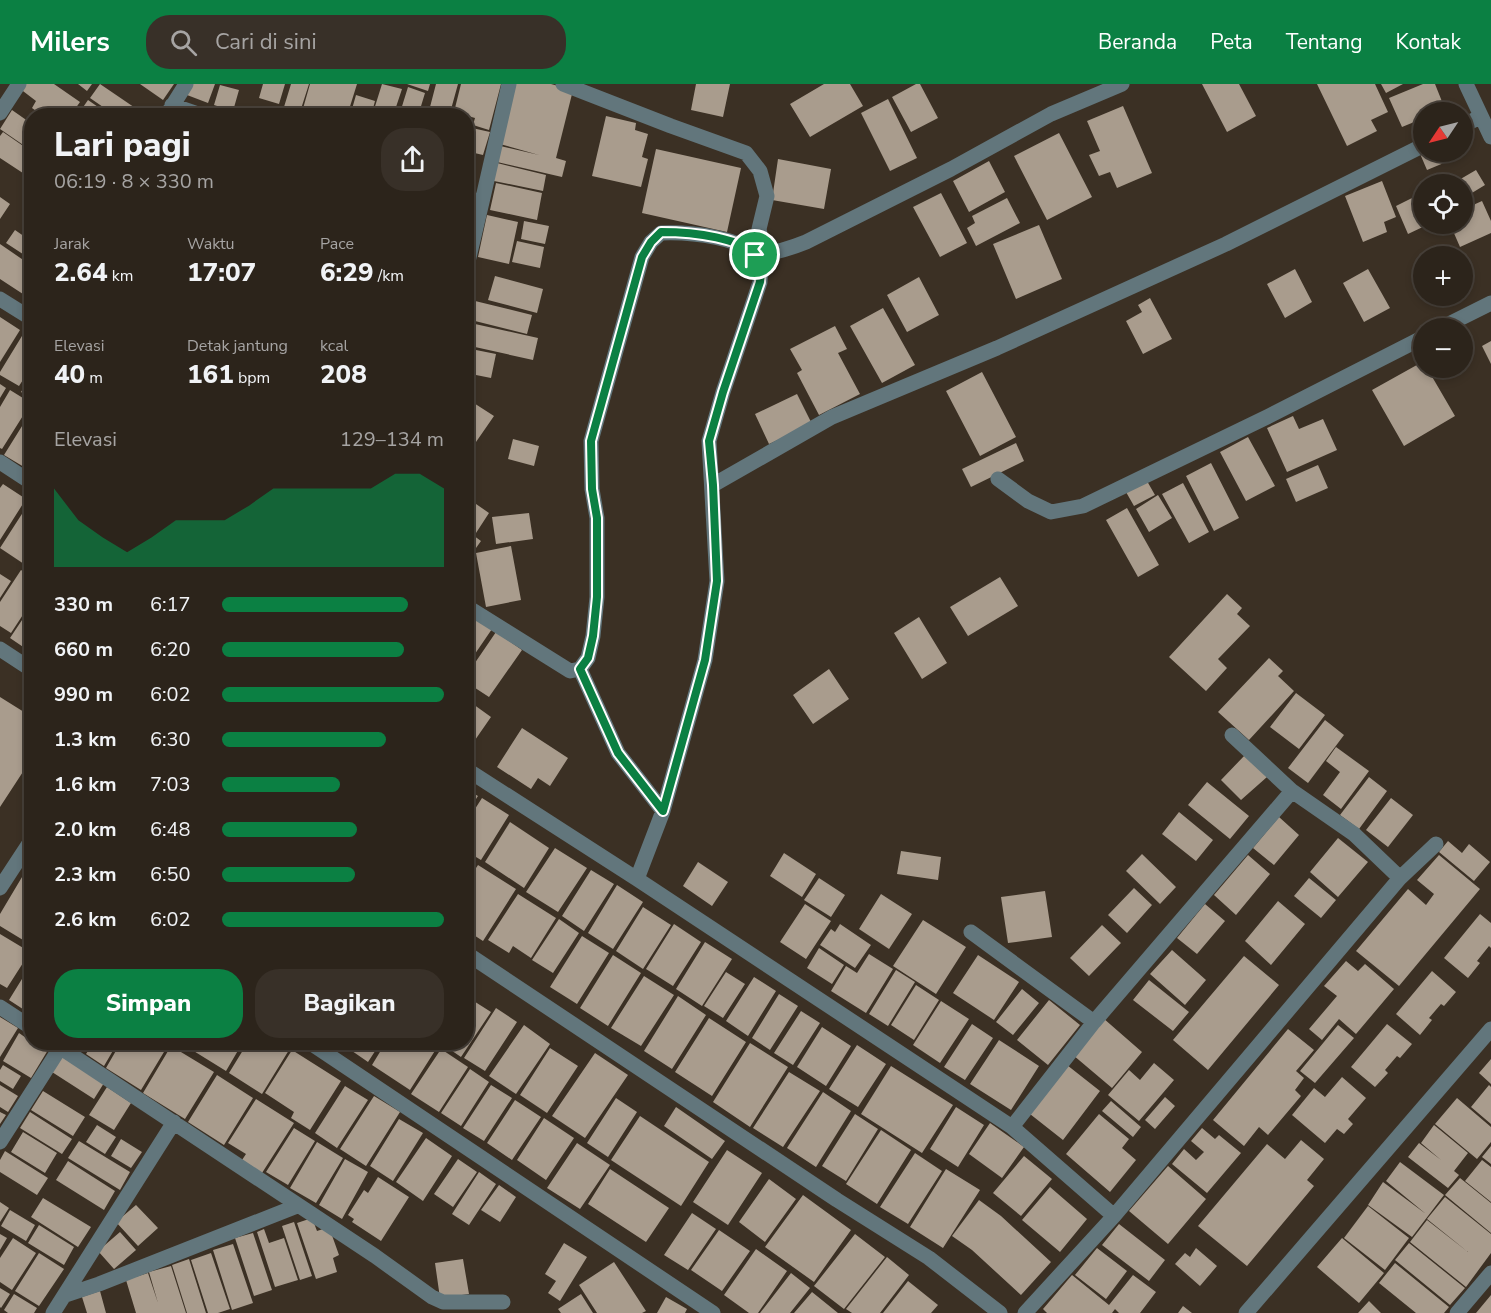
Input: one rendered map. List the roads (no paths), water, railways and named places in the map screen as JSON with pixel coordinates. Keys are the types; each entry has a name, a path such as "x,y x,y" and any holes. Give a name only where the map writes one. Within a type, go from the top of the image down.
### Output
{"street":[{"path":"0,113 19,84"},
{"path":"170,108 186,84"},
{"path":"474,236 509,84"},
{"path":"563,84 746,153 760,171 767,196 759,229 762,244 760,282 709,441 717,581 705,660 663,811 637,879"},
{"path":"474,611 570,671 580,669 588,658 597,597 597,518 592,489 591,441 642,257 651,242 661,232 683,232 739,243 762,255 790,248 951,169 1052,114 1122,84"},
{"path":"1466,84 1491,137"},
{"path":"1473,120 1480,117"},
{"path":"713,485 832,417 997,348 1226,244 1413,150"},
{"path":"474,200 482,202"},
{"path":"0,299 24,313"},
{"path":"1461,318 1491,303"},
{"path":"998,479 1028,501 1051,512 1083,506 1269,416 1413,343"},
{"path":"0,462 24,478"},
{"path":"0,649 24,665"},
{"path":"580,669 618,753 663,811"},
{"path":"1232,735 1292,791 1354,834 1400,878"},
{"path":"474,774 1012,1126 1114,1216"},
{"path":"1012,1126 1094,1022 1292,791"},
{"path":"1025,1313 1114,1216 1400,878 1436,844"},
{"path":"0,888 24,860"},
{"path":"971,932 1094,1022"},
{"path":"474,958 837,1200 929,1258 1000,1313"},
{"path":"0,1007 24,1023"},
{"path":"1246,1313 1491,1029"},
{"path":"0,1142 53,1050"},
{"path":"64,1050 375,1256 432,1297 443,1302 503,1302"},
{"path":"321,1050 713,1313"},
{"path":"53,1313 174,1122"},
{"path":"66,1295 297,1206"},
{"path":"1457,1313 1491,1273"}]}
